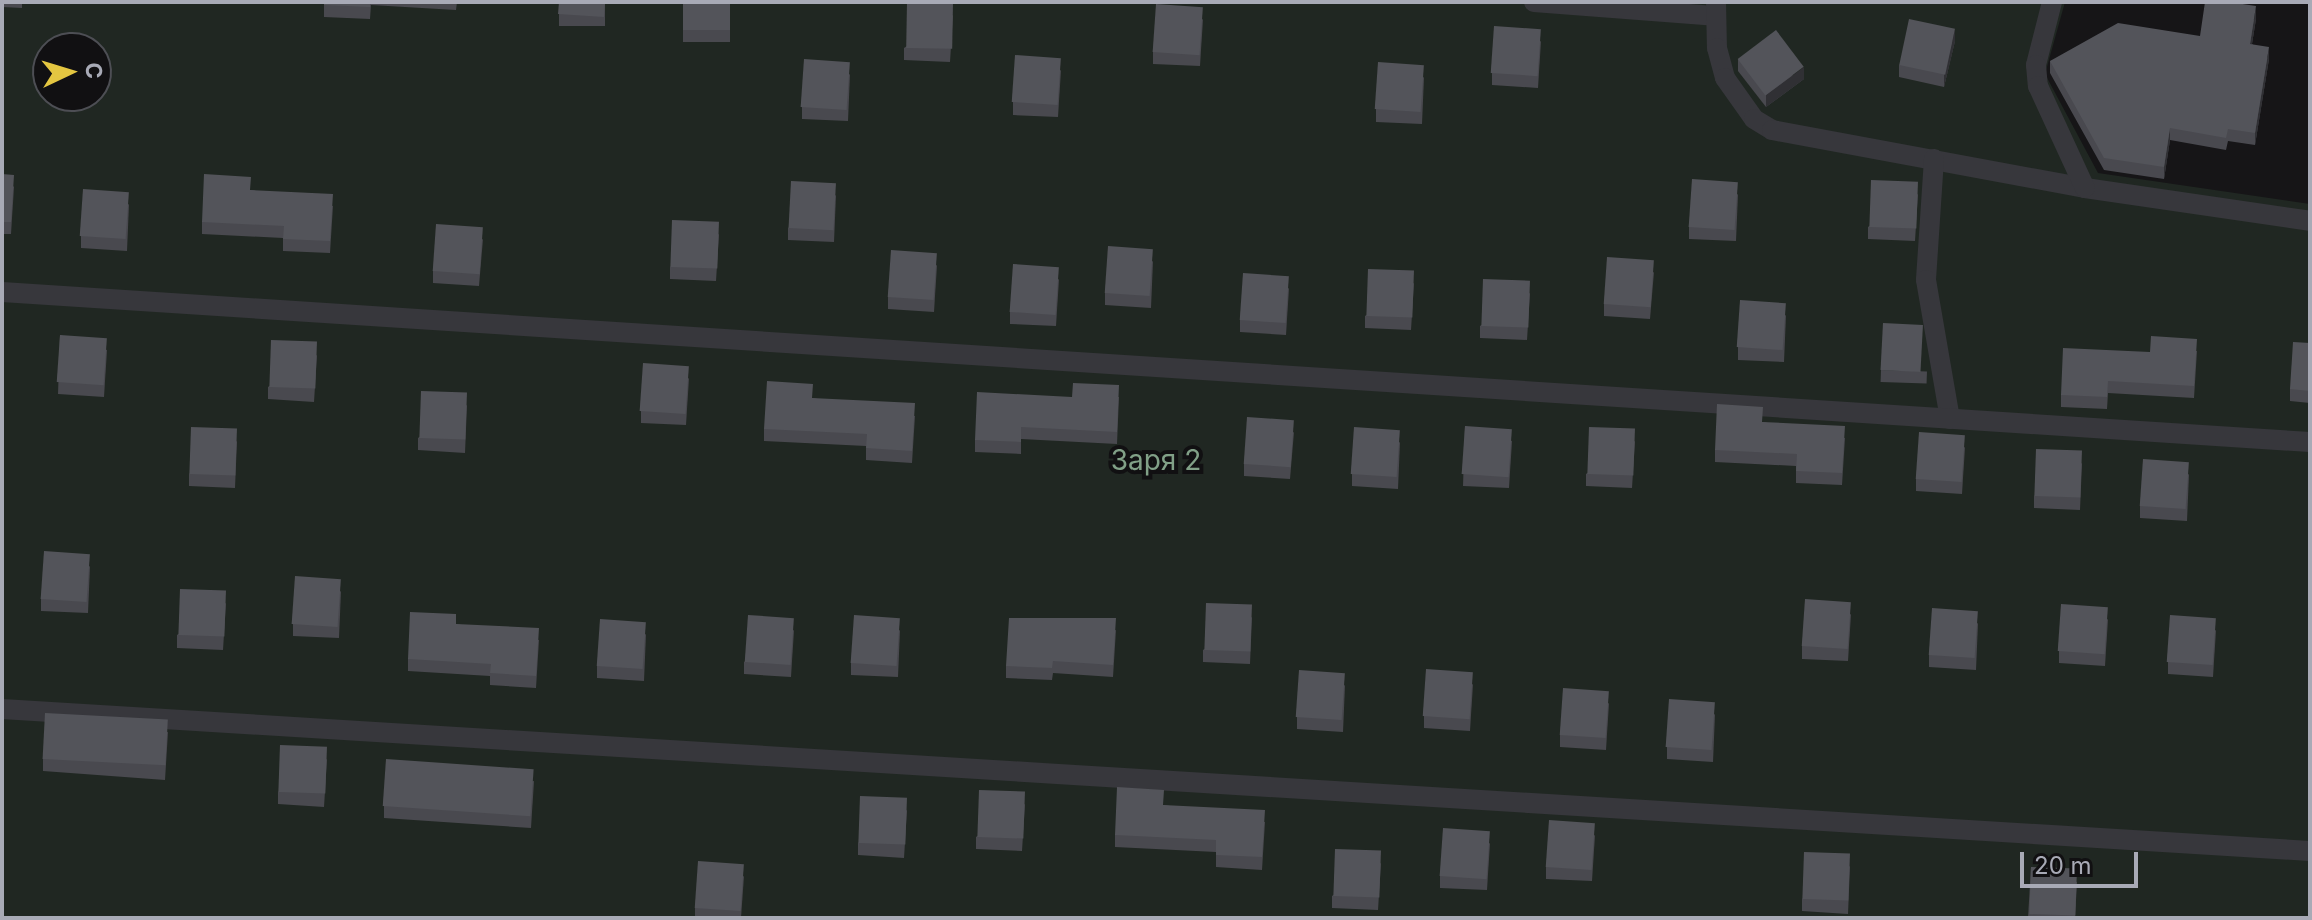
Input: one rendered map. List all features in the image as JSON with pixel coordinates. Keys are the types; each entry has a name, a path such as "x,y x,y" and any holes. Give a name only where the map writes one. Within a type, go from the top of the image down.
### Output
{"lane":[{"path":"1534,2 1715,9 1725,78 1754,119 1772,130 2085,188 2310,221"},
{"path":"2052,2 2036,65 2038,86 2085,188"},
{"path":"1934,159 1926,280 1950,419"},
{"path":"2,292 2310,442"},
{"path":"2,709 2310,851"}],"green space":[{"name":"Заря 2","path":"2,2 2065,2 2045,74 2098,173 2310,204 2310,918 2,918"}],"building":[{"path":"324,2 370,2 370,7 324,5"},
{"path":"559,2 605,2 604,17 558,14"},
{"path":"683,2 730,2 730,30 683,30"},
{"path":"907,2 953,3 952,49 906,48"},
{"path":"2205,2 2256,6 2250,44 2269,47 2255,133 2228,129 2226,138 2170,128 2164,167 2104,158 2050,61 2118,23 2200,36"},
{"path":"1156,4 1203,7 1200,55 1153,52"},
{"path":"1909,19 1955,29 1945,75 1899,65"},
{"path":"1494,26 1541,29 1538,76 1491,73"},
{"path":"1776,30 1804,67 1765,96 1738,59"},
{"path":"1015,55 1061,58 1058,105 1012,102"},
{"path":"804,59 850,62 847,110 801,107"},
{"path":"1378,62 1424,65 1421,112 1375,109"},
{"path":"2,174 14,175 11,222 2,222"},
{"path":"204,174 251,177 250,190 333,194 330,241 283,239 284,226 202,222"},
{"path":"1692,179 1738,182 1735,230 1689,227"},
{"path":"1871,180 1918,182 1916,229 1869,227"},
{"path":"791,181 836,183 833,230 789,228"},
{"path":"83,189 129,192 126,239 80,236"},
{"path":"672,220 719,222 717,269 670,267"},
{"path":"436,224 483,227 480,274 433,271"},
{"path":"1108,246 1153,249 1150,296 1105,293"},
{"path":"891,250 937,253 934,300 888,297"},
{"path":"1607,257 1654,260 1651,307 1604,304"},
{"path":"1013,264 1059,267 1056,315 1010,312"},
{"path":"1368,269 1414,271 1412,318 1366,316"},
{"path":"1243,273 1289,276 1286,323 1240,320"},
{"path":"1483,279 1530,281 1528,328 1481,326"},
{"path":"1740,300 1786,303 1783,350 1737,347"},
{"path":"1883,323 1923,325 1920,372 1881,370"},
{"path":"60,335 107,338 104,385 57,382"},
{"path":"2151,336 2197,339 2194,386 2108,381 2107,397 2061,395 2063,348 2150,352"},
{"path":"271,340 317,342 315,389 269,387"},
{"path":"2293,342 2310,343 2310,391 2290,389"},
{"path":"643,363 689,366 686,414 640,411"},
{"path":"767,381 813,384 812,398 915,403 912,451 866,448 867,434 764,429"},
{"path":"1073,383 1119,385 1117,432 1021,427 1021,442 975,440 977,392 1072,397"},
{"path":"421,391 467,393 465,440 419,438"},
{"path":"1717,404 1763,407 1762,422 1845,426 1842,473 1796,471 1797,454 1715,450"},
{"path":"1247,417 1294,420 1291,467 1244,464"},
{"path":"1465,426 1512,429 1509,477 1462,474"},
{"path":"191,427 237,429 235,476 189,474"},
{"path":"1354,427 1400,430 1397,477 1351,474"},
{"path":"1589,427 1635,429 1633,476 1587,474"},
{"path":"1919,432 1965,435 1962,482 1916,479"},
{"path":"2036,449 2082,451 2080,498 2034,496"},
{"path":"2143,459 2189,462 2186,509 2140,506"},
{"path":"44,551 90,554 87,602 41,599"},
{"path":"295,576 341,579 338,627 292,624"},
{"path":"180,589 226,591 224,637 178,635"},
{"path":"1805,599 1851,602 1848,649 1802,646"},
{"path":"1206,603 1252,605 1250,652 1204,650"},
{"path":"2061,604 2108,607 2105,654 2058,651"},
{"path":"1932,608 1978,611 1975,658 1929,655"},
{"path":"410,612 456,614 456,624 539,628 536,676 490,673 491,664 408,659"},
{"path":"748,615 794,618 791,665 745,662"},
{"path":"854,615 900,618 897,666 851,663"},
{"path":"2170,615 2216,618 2213,665 2167,662"},
{"path":"1009,618 1116,618 1113,665 1053,661 1052,668 1006,666"},
{"path":"600,619 646,622 643,669 597,666"},
{"path":"1426,669 1473,672 1470,719 1423,716"},
{"path":"1299,670 1345,673 1342,720 1296,717"},
{"path":"1563,688 1609,691 1606,738 1560,735"},
{"path":"1669,699 1715,702 1712,750 1666,747"},
{"path":"45,713 168,719 165,765 43,759"},
{"path":"280,745 327,747 325,794 278,792"},
{"path":"386,759 534,769 530,816 383,806"},
{"path":"1117,787 1164,790 1163,805 1265,810 1262,857 1216,855 1216,840 1115,835"},
{"path":"979,790 1025,792 1023,839 977,837"},
{"path":"860,796 907,798 905,845 858,843"},
{"path":"1549,820 1595,823 1592,870 1546,867"},
{"path":"1443,828 1490,831 1487,879 1440,876"},
{"path":"1335,849 1381,851 1379,898 1333,896"},
{"path":"1804,852 1850,854 1848,901 1802,899"},
{"path":"698,861 744,864 741,911 695,908"},
{"path":"2031,867 2077,869 2075,916 2029,914"}]}
